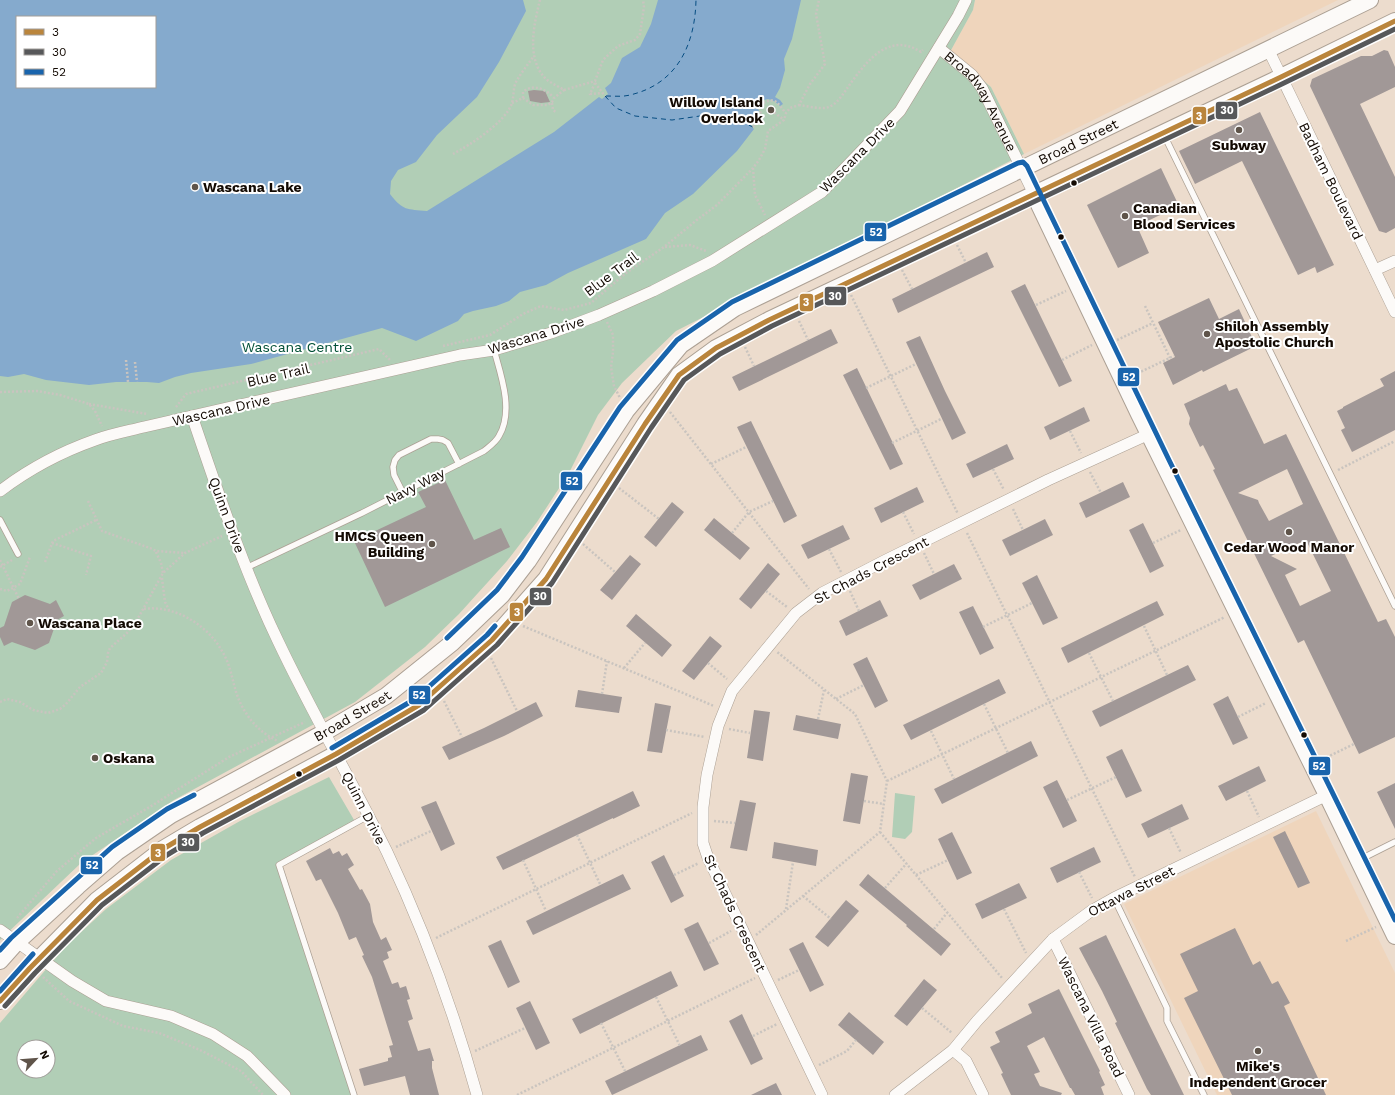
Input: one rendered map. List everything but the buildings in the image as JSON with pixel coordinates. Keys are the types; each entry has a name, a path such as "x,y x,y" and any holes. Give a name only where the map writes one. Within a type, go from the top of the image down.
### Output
{"main road":[{"name":"Broad Street","path":"0,961 16,943 117,852 171,815 324,732 386,696 452,643 502,596 528,561 626,411 681,345 735,308 1366,1"},
{"name":"Broad Street","path":"0,1001 38,959 96,900 163,849 200,827 336,754 418,705 492,640 546,578 661,400 679,376 716,348 793,309 1281,77 1395,21"},
{"name":"Broadway Avenue","path":"1034,194 1149,434 1395,936"}],"street":[{"name":"Wascana Drive","path":"0,491 13,481 40,465 74,448 104,437 460,355 494,350 551,333 599,315 653,291 712,261 822,192 900,112 958,16 966,0"},
{"name":"Broadway Avenue","path":"939,48 972,75 982,88 1034,194"},
{"name":"Badham Boulevard","path":"1268,49 1395,312"},
{"path":"1375,270 1395,261"},
{"name":"Quinn Drive","path":"192,416 232,532 278,641 386,851 426,942 448,1001 477,1095"},
{"name":"St Chads Crescent","path":"822,1095 708,858 704,843 703,807 708,775 718,727 732,691 795,614 822,593 884,560 1048,480 1149,434"},
{"name":"Ottawa Street","path":"895,1095 953,1050 977,1021 1052,939 1097,907 1327,795"},
{"path":"0,930 38,959 72,982 106,1001 171,1016 214,1034 247,1056 285,1095"},
{"name":"Wascana Villa Road","path":"1052,939 1130,1095"},
{"path":"953,1050 966,1061 983,1095"}],"lane":[{"path":"1163,133 1395,606"},
{"name":"Navy Way","path":"246,568 403,493 484,451 493,444 500,435 506,408 505,390 494,350"},
{"path":"403,493 394,475 393,467 395,460 399,455 431,439 438,439 448,443 459,464"},
{"path":"0,520 18,554"},
{"path":"354,1095 279,865 368,816"},
{"path":"1359,860 1395,842"},
{"path":"1114,898 1167,1008 1167,1021 1204,1095"}],"path":[{"path":"540,0 534,32 534,56 546,79 564,90"},
{"path":"602,92 590,94 603,60 618,46 635,40 640,34 644,7 643,0"},
{"path":"799,105 810,84 825,64 816,14 819,0"},
{"path":"771,110 784,120 786,113 790,108 799,105 820,108 829,107 838,101 864,64 875,54 885,48 904,45 921,52"},
{"path":"512,103 512,95 516,82 534,56"},
{"path":"523,98 533,105 548,105 564,90 594,82"},
{"path":"594,82 605,96"},
{"path":"523,98 523,92 534,88 546,90 554,98"},
{"path":"453,154 485,133 496,124 512,103 523,98"},
{"path":"753,126 761,115 759,106 761,101 763,103 772,100 778,103 786,113"},
{"path":"552,102 553,110 557,113"},
{"name":"Blue Trail","path":"439,347 490,335 523,314 541,306 564,310 591,304 626,273 664,247 717,205 753,168 765,149 768,131 784,120"},
{"path":"753,168 755,195 769,225"},
{"path":"951,233 966,263"},
{"path":"664,247 690,245 706,250 712,261"},
{"path":"897,259 912,289"},
{"path":"846,284 1139,886"},
{"path":"1036,305 1077,285"},
{"path":"1145,306 1170,358"},
{"path":"793,309 808,340"},
{"path":"599,315 607,323 613,335 611,368 614,386 626,411"},
{"path":"1062,360 1153,322"},
{"path":"740,336 754,366"},
{"path":"182,408 175,410 186,394 379,349 391,361 384,362"},
{"path":"1123,380 1174,356"},
{"path":"126,360 128,382"},
{"path":"135,362 137,382"},
{"path":"866,388 916,364"},
{"path":"0,392 37,391 60,395 89,404 153,414 139,418"},
{"path":"661,400 816,598"},
{"path":"89,404 95,411 102,426 109,425"},
{"path":"892,443 942,419"},
{"path":"1330,474 1395,442"},
{"path":"711,464 746,447"},
{"path":"609,480 659,519"},
{"path":"732,533 749,512 773,500"},
{"path":"88,501 102,531 150,548 156,552 186,553"},
{"path":"45,562 53,541 96,520"},
{"path":"1153,543 1193,524"},
{"path":"0,702 7,699 20,702 34,710 48,713 60,709 80,687 101,673 107,662 110,648 127,633 137,620 164,573 186,553 232,532"},
{"path":"573,536 615,572"},
{"path":"52,543 91,556 86,575"},
{"path":"156,552 164,573"},
{"path":"2,566 10,562 18,554"},
{"path":"0,589 7,591 20,584 30,558"},
{"path":"0,560 19,599"},
{"path":"162,577 165,602 169,610"},
{"path":"766,591 795,614"},
{"path":"983,627 1032,603"},
{"path":"143,609 151,608 169,610 184,616 198,624 217,642 228,663 243,709 250,720 261,730 271,738 282,743 286,753"},
{"path":"887,781 1236,611"},
{"path":"512,616 524,626 724,710"},
{"path":"1144,626 1167,675"},
{"path":"624,668 645,643"},
{"path":"748,941 880,832 887,781 855,714 768,646"},
{"path":"481,649 492,659 517,711"},
{"path":"1089,653 1113,701"},
{"path":"602,694 607,661"},
{"path":"708,663 736,686"},
{"path":"836,699 864,685"},
{"path":"438,688 462,737"},
{"path":"818,719 824,690"},
{"path":"1238,717 1279,697"},
{"path":"984,704 1008,753"},
{"path":"718,727 750,733"},
{"path":"666,730 716,739"},
{"path":"931,731 954,779"},
{"path":"1312,765 1354,744"},
{"path":"1067,800 1116,777"},
{"path":"1246,790 1264,826"},
{"path":"864,801 884,804"},
{"path":"426,942 703,807"},
{"path":"703,820 735,823"},
{"path":"1170,828 1186,863"},
{"path":"386,851 430,831"},
{"path":"880,832 1008,987"},
{"path":"577,835 600,884"},
{"path":"674,875 708,858"},
{"path":"523,860 546,911"},
{"path":"916,875 948,860"},
{"path":"786,910 794,862"},
{"path":"886,888 907,863"},
{"path":"1079,872 1097,907"},
{"path":"803,896 831,919"},
{"path":"1004,908 1031,962"},
{"path":"934,929 947,913"},
{"path":"1346,941 1388,921"},
{"path":"709,943 741,927"},
{"path":"769,985 799,970"},
{"path":"517,1095 763,974"},
{"path":"43,977 70,1001 76,1004 123,1026 159,1033 200,1050 241,1071 262,1095"},
{"path":"656,997 680,1046"},
{"path":"922,1008 961,1041"},
{"path":"753,1036 786,1020"},
{"path":"601,1024 625,1071"},
{"path":"466,1056 525,1028"},
{"path":"810,1070 847,1051 856,1040"}],"shaded area":[{"path":"975,0 1338,0 1024,154 991,87 950,52 973,10"},
{"path":"1316,811 1395,973 1395,1095 1217,1095 1124,904"}],"green space":[{"name":"Wascana Centre","path":"0,0 975,0 973,10 950,52 991,87 1024,154 676,331 622,383 598,415 569,473 537,522 507,561 459,614 425,647 355,702 174,800 81,863 0,940"},
{"path":"329,777 357,825 279,865 354,1095 0,1095 0,1023 66,946 106,909 171,860 240,821"},
{"path":"895,793 915,796 912,832 905,839 892,837"}],"water":[{"name":"Wascana Lake","path":"0,0 523,0 526,11 499,62 477,97 437,135 416,162 398,170 391,181 390,194 398,204 410,209 427,211 554,132 599,97 602,99 608,94 605,88 611,83 622,58 640,47 651,24 658,0 801,0 792,39 784,59 785,70 780,88 775,97 783,104 780,106 772,100 767,99 762,101 760,99 758,104 759,112 751,126 754,129 737,151 693,194 665,213 646,239 568,273 546,285 520,292 509,301 464,314 458,321 416,341 382,328 251,364 191,373 159,383 116,382 89,385 46,380 24,374 8,377 0,376"}],"ferry route":[{"path":"606,96 627,96 646,90 660,82 671,72 687,47 695,17 696,0"},
{"path":"605,96 616,108 635,116 672,120 707,115 733,118 753,127"}],"transit line":[{"name":"3","path":"0,1001 30,968 97,900 163,849 200,827 336,754 419,705 492,640 546,579 645,424 679,375 716,348 769,320 1281,77 1395,21"},
{"name":"30","path":"5,1006 35,973 102,905 167,855 203,833 339,760 424,710 497,645 552,583 651,428 684,380 720,354 772,326 1395,29"},
{"name":"52","path":"447,638 497,590 522,557 620,407 677,340 732,302 1018,163 1023,162 1027,166 1169,460 1395,920"},
{"name":"52","path":"332,748 415,699 487,635 495,626"},
{"name":"52","path":"0,950 11,938 112,847 167,809 194,795"},
{"name":"52","path":"0,991 33,954"}],"place":[{"name":"Willow Island Overlook","path":"771,110"},
{"name":"Subway","path":"1239,130"},
{"name":"Wascana Lake","path":"195,187"},
{"name":"Canadian Blood Services","path":"1125,216"},
{"name":"Shiloh Assembly Apostolic Church","path":"1207,334"},
{"name":"Cedar Wood Manor","path":"1289,532"},
{"name":"HMCS Queen Building","path":"432,544"},
{"name":"Wascana Place","path":"30,623"},
{"name":"Oskana","path":"95,758"},
{"name":"Mike's Independent Grocer","path":"1258,1051"}]}
